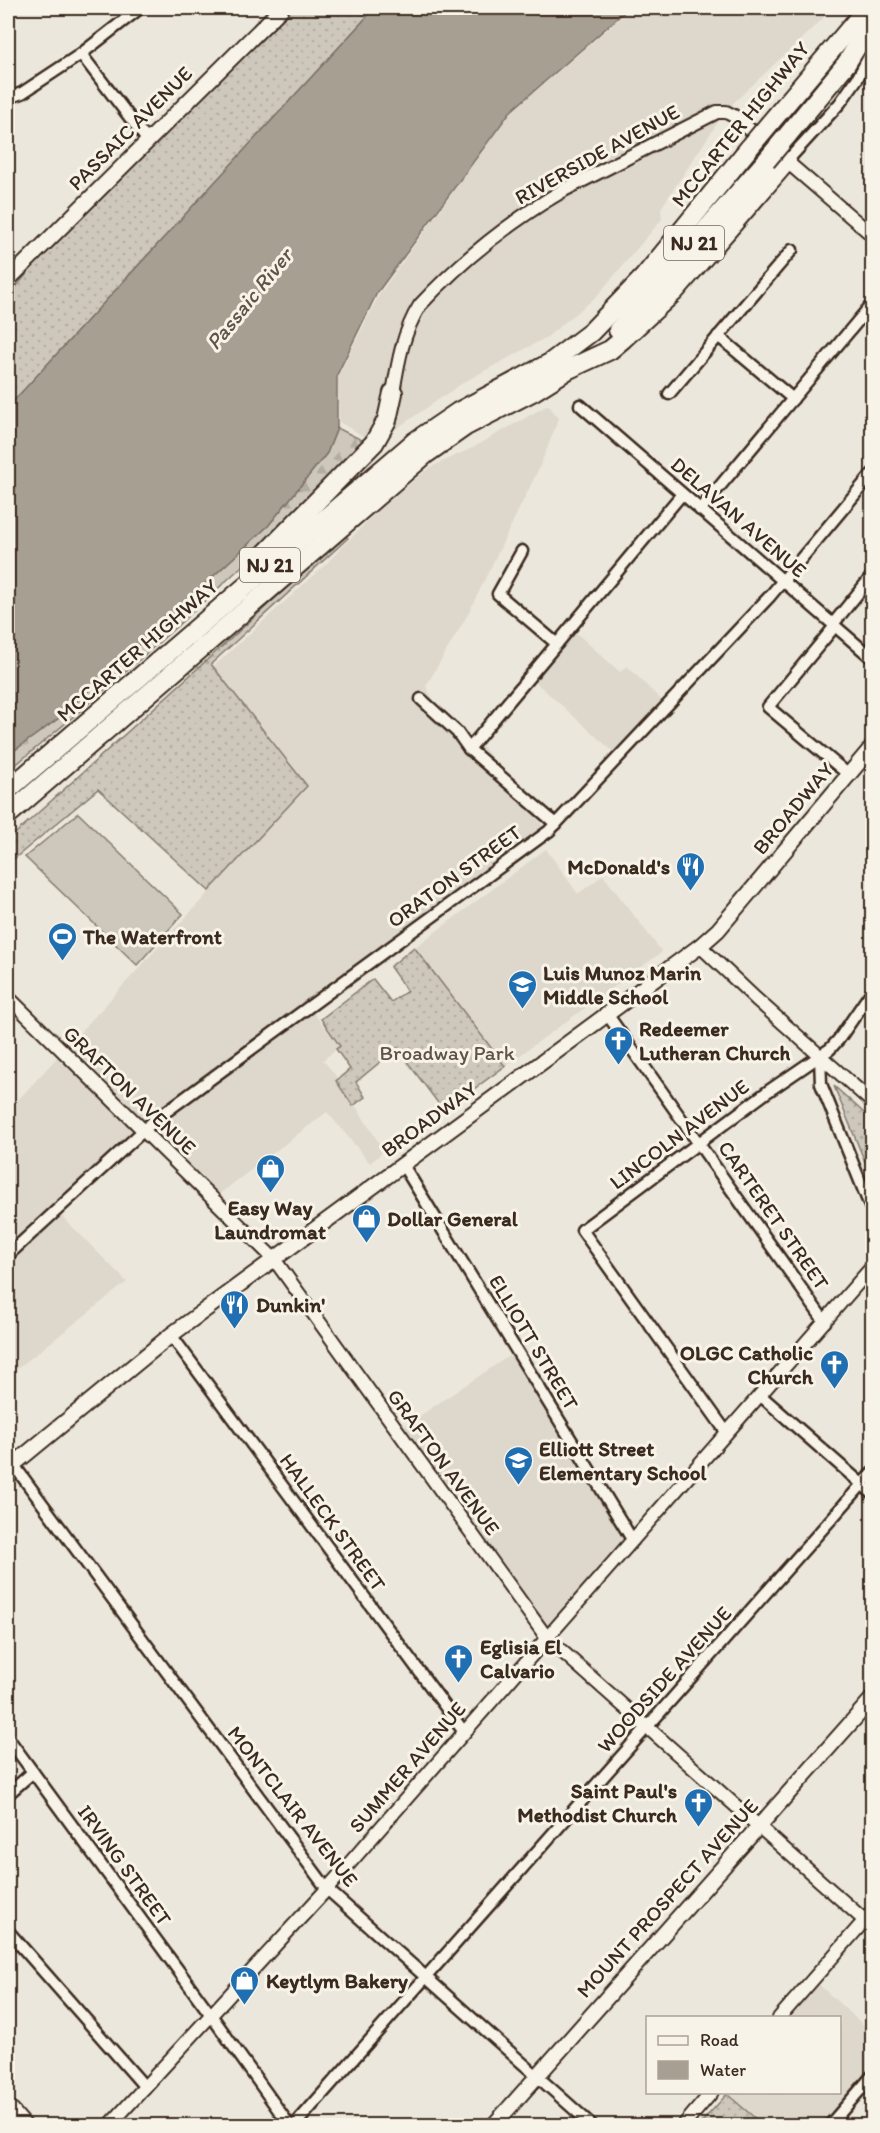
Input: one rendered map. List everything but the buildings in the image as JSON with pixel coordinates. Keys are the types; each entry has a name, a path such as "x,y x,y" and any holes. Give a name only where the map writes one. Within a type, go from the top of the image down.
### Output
{"highway":[{"name":"MCCARTER HIGHWAY","path":"8,790 414,442 458,412 550,363 591,332 644,277 867,8"},
{"name":"MCCARTER HIGHWAY","path":"569,369 623,326 831,84 865,48 873,22"},
{"path":"569,369 610,350 667,299 787,161"},
{"name":"NJ 21","path":"8,815 426,454 466,426 534,391 569,369"},
{"path":"117,698 366,453 387,420 393,393"},
{"path":"8,831 116,722"}],"main road":[{"name":"PASSAIC AVENUE","path":"8,280 282,8"},
{"name":"BROADWAY","path":"10,1467 171,1335 700,946 718,930 873,747"},
{"name":"MOUNT PROSPECT AVENUE","path":"493,2126 873,1699"}],"street":[{"path":"8,98 22,93 81,54 140,8"},
{"path":"865,48 857,78 840,103 787,161 873,235"},
{"path":"81,54 147,140"},
{"name":"RIVERSIDE AVENUE","path":"393,393 402,348 413,317 420,305 493,238 540,204 721,111 735,116 787,161"},
{"path":"669,394 792,250"},
{"path":"700,510 873,304"},
{"path":"718,336 793,399"},
{"name":"DELAVAN AVENUE","path":"579,405 873,658"},
{"name":"ORATON STREET","path":"8,1255 143,1130 556,824 783,581 873,474"},
{"path":"469,748 682,494"},
{"path":"522,551 498,594 557,644"},
{"path":"849,775 768,707 873,576"},
{"path":"421,699 457,732 469,748 556,824"},
{"path":"700,946 756,999 873,1102"},
{"name":"LINCOLN AVENUE","path":"727,1433 582,1230 766,1092 836,1044 873,991"},
{"name":"GRAFTON AVENUE","path":"8,997 274,1259 547,1638 760,1826 870,1919"},
{"name":"CARTERET STREET","path":"607,1014 825,1322"},
{"path":"820,1056 821,1084 873,1211"},
{"name":"ELLIOTT STREET","path":"403,1164 633,1541"},
{"name":"SUMMER AVENUE","path":"109,2126 327,1889 873,1268"},
{"name":"HALLECK STREET","path":"171,1335 464,1732"},
{"path":"760,1395 873,1493"},
{"name":"MONTCLAIR AVENUE","path":"10,1467 327,1889 593,2126"},
{"name":"WOODSIDE AVENUE","path":"294,2126 873,1473"},
{"name":"IRVING STREET","path":"8,1738 211,2014 290,2126"},
{"path":"8,1794 33,1772"},
{"path":"781,2016 870,1919"},
{"path":"8,1931 145,2087"},
{"path":"829,2126 873,2076"},
{"path":"683,2126 710,2094"},
{"path":"8,2104 26,2126"}],"shaded area":[{"path":"632,8 834,8 726,110 661,208 662,219 597,296 547,337 464,382 377,444 339,422 338,376 380,293 510,113"},
{"path":"548,405 559,418 540,466 468,614 426,686 446,723 476,737 546,830 309,1008 340,1046 323,1060 340,1081 384,1151 370,1163 327,1112 214,1198 143,1129 54,1208 127,1282 8,1376 8,1111 306,786 213,667 325,565 375,513 429,468 474,447"},
{"path":"573,630 620,672 627,666 665,704 618,756 531,678"},
{"name":"Luis Munoz Marin Middle School","path":"546,849 578,894 603,875 662,952 505,1066 414,948"},
{"name":"Elliott Street Elementary School","path":"515,1352 631,1543 548,1636 400,1429"},
{"path":"816,1982 872,2033 872,2071 825,2125 765,2125 728,2094 841,2094 841,2016 785,2016"}],"green space":[{"path":"293,8 375,8 8,407 8,297 51,244"},
{"path":"337,428 366,442 237,571 147,653 8,771 8,755 59,718 268,526 327,453"},
{"path":"345,535 348,538 211,664 307,786 209,891 98,789 8,864 8,840"},
{"path":"78,813 183,914 137,965 25,857"},
{"name":"Broadway Park","path":"414,947 505,1066 444,1111 397,1048 356,1082 365,1097 353,1106 336,1081 350,1069 336,1049 340,1046 321,1019 373,979 391,1002 407,991 390,967"},
{"path":"834,1086 872,1120 872,1179 838,1096"},
{"path":"727,2094 763,2125 699,2125"}],"water":[{"name":"Passaic River","path":"375,8 629,8 510,112 377,293 337,375 337,428 327,453 268,526 59,718 8,755 8,407"}],"place":[{"name":"McDonald's","path":"691,892"},
{"name":"The Waterfront","path":"62,962"},
{"name":"Luis Munoz Marin Middle School","path":"522,1010"},
{"name":"Redeemer Lutheran Church","path":"618,1066"},
{"name":"Easy Way Laundromat","path":"270,1194"},
{"name":"Dollar General","path":"366,1244"},
{"name":"Dunkin'","path":"235,1330"},
{"name":"OLGC Catholic Church","path":"834,1390"},
{"name":"Elliott Street Elementary School","path":"518,1486"},
{"name":"Eglisia El Calvario","path":"459,1684"},
{"name":"Saint Paul's Methodist Church","path":"698,1828"},
{"name":"Keytlym Bakery","path":"245,2006"}]}
